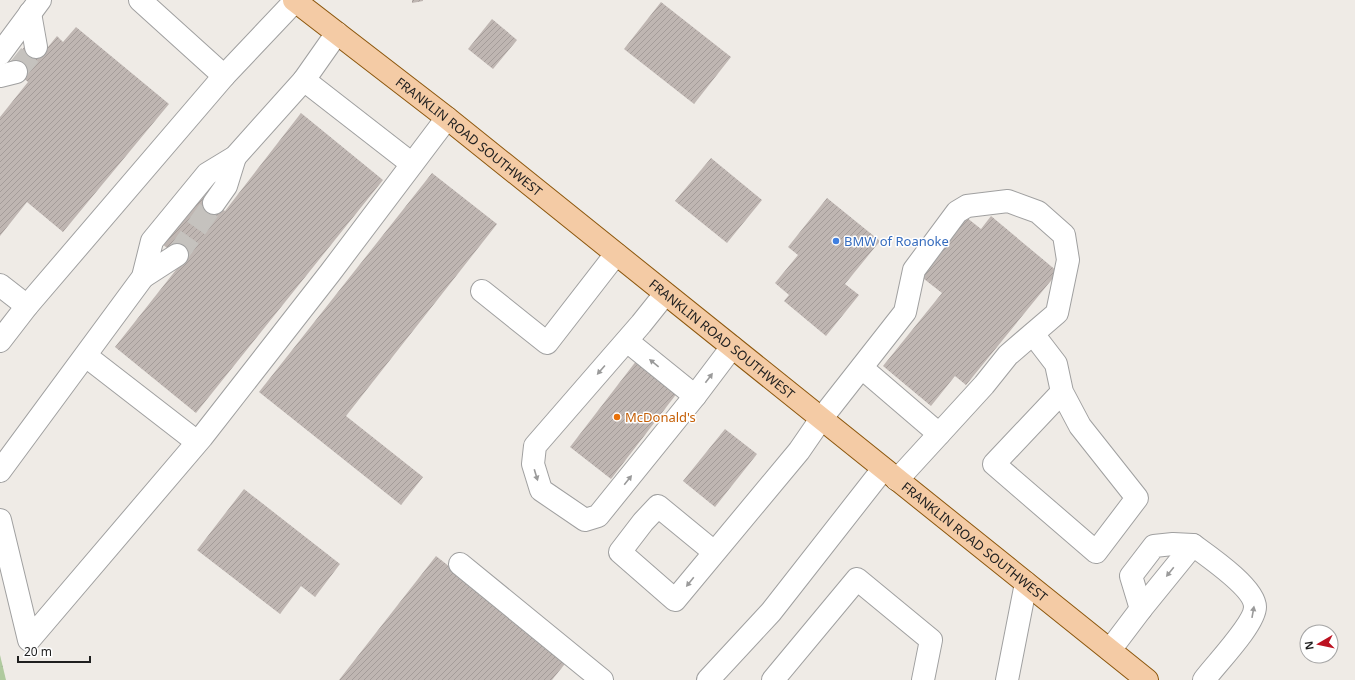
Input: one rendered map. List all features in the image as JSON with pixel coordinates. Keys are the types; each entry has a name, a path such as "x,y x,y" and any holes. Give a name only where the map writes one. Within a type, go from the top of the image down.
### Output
{"main road":[{"name":"FRANKLIN ROAD SOUTHWEST","path":"295,0 447,118 1147,680"}],"street":[{"path":"140,0 224,76"},
{"path":"0,341 26,306 224,76 295,0"},
{"path":"35,7 36,47"},
{"path":"0,54 35,7"},
{"path":"0,471 86,356 143,276 152,241 207,174 235,158 304,80 337,33"},
{"path":"304,80 412,164"},
{"path":"0,520 29,640 197,442 330,273 447,118"},
{"path":"214,203 226,186 235,158"},
{"path":"708,680 771,612 890,474 939,434 984,385 1008,355 1057,313 1068,260 1064,236 1038,212 1008,201 968,206 958,212 914,270 906,312 821,419 799,451 675,600 620,552 643,522 658,506 714,552"},
{"path":"482,291 546,343 616,254"},
{"path":"143,276 177,255"},
{"path":"0,285 26,306"},
{"path":"665,294 627,341 535,446 533,464 541,490 585,520 598,516 695,396 732,347"},
{"path":"1033,334 1056,364 1062,392 1080,426 1137,498 1096,552 994,464 1062,392"},
{"path":"627,341 695,396"},
{"path":"86,356 197,442"},
{"path":"862,368 939,434"},
{"path":"1110,650 1138,600 1183,544"},
{"path":"1138,600 1130,576 1154,546 1183,544 1235,577 1249,593 1255,606 1252,620 1204,680"},
{"path":"460,564 602,680"},
{"path":"773,680 856,579 931,640 923,680"},
{"path":"1007,680 1026,583"}],"green space":[{"path":"0,655 6,680 0,680"}],"building":[{"path":"412,0 423,0 423,1 412,3"},
{"path":"661,2 731,57 694,104 624,49"},
{"path":"492,19 517,40 493,69 468,49"},
{"path":"76,27 169,104 63,232 27,202 0,236 0,117 28,82 9,66 29,41 43,53 57,36 63,42"},
{"path":"301,113 383,180 196,413 115,347 183,261 161,243 201,195 225,211"},
{"path":"711,158 762,200 727,243 675,201"},
{"path":"432,173 497,224 346,416 423,477 401,505 259,392"},
{"path":"827,198 880,241 845,284 859,295 826,336 784,301 789,295 775,283 798,255 788,247"},
{"path":"991,216 1058,272 966,385 955,376 931,406 883,366 942,293 919,275 966,217 981,229"},
{"path":"640,356 681,388 611,479 570,447"},
{"path":"725,429 757,454 715,507 683,481"},
{"path":"244,489 340,564 315,597 301,586 280,614 197,550"},
{"path":"436,556 568,660 552,680 339,680"}],"tunnel":[{"path":"16,72 36,47"},
{"path":"177,255 214,203"}],"place":[{"name":"BMW of Roanoke","path":"836,241"},
{"name":"McDonald's","path":"617,417"}]}
